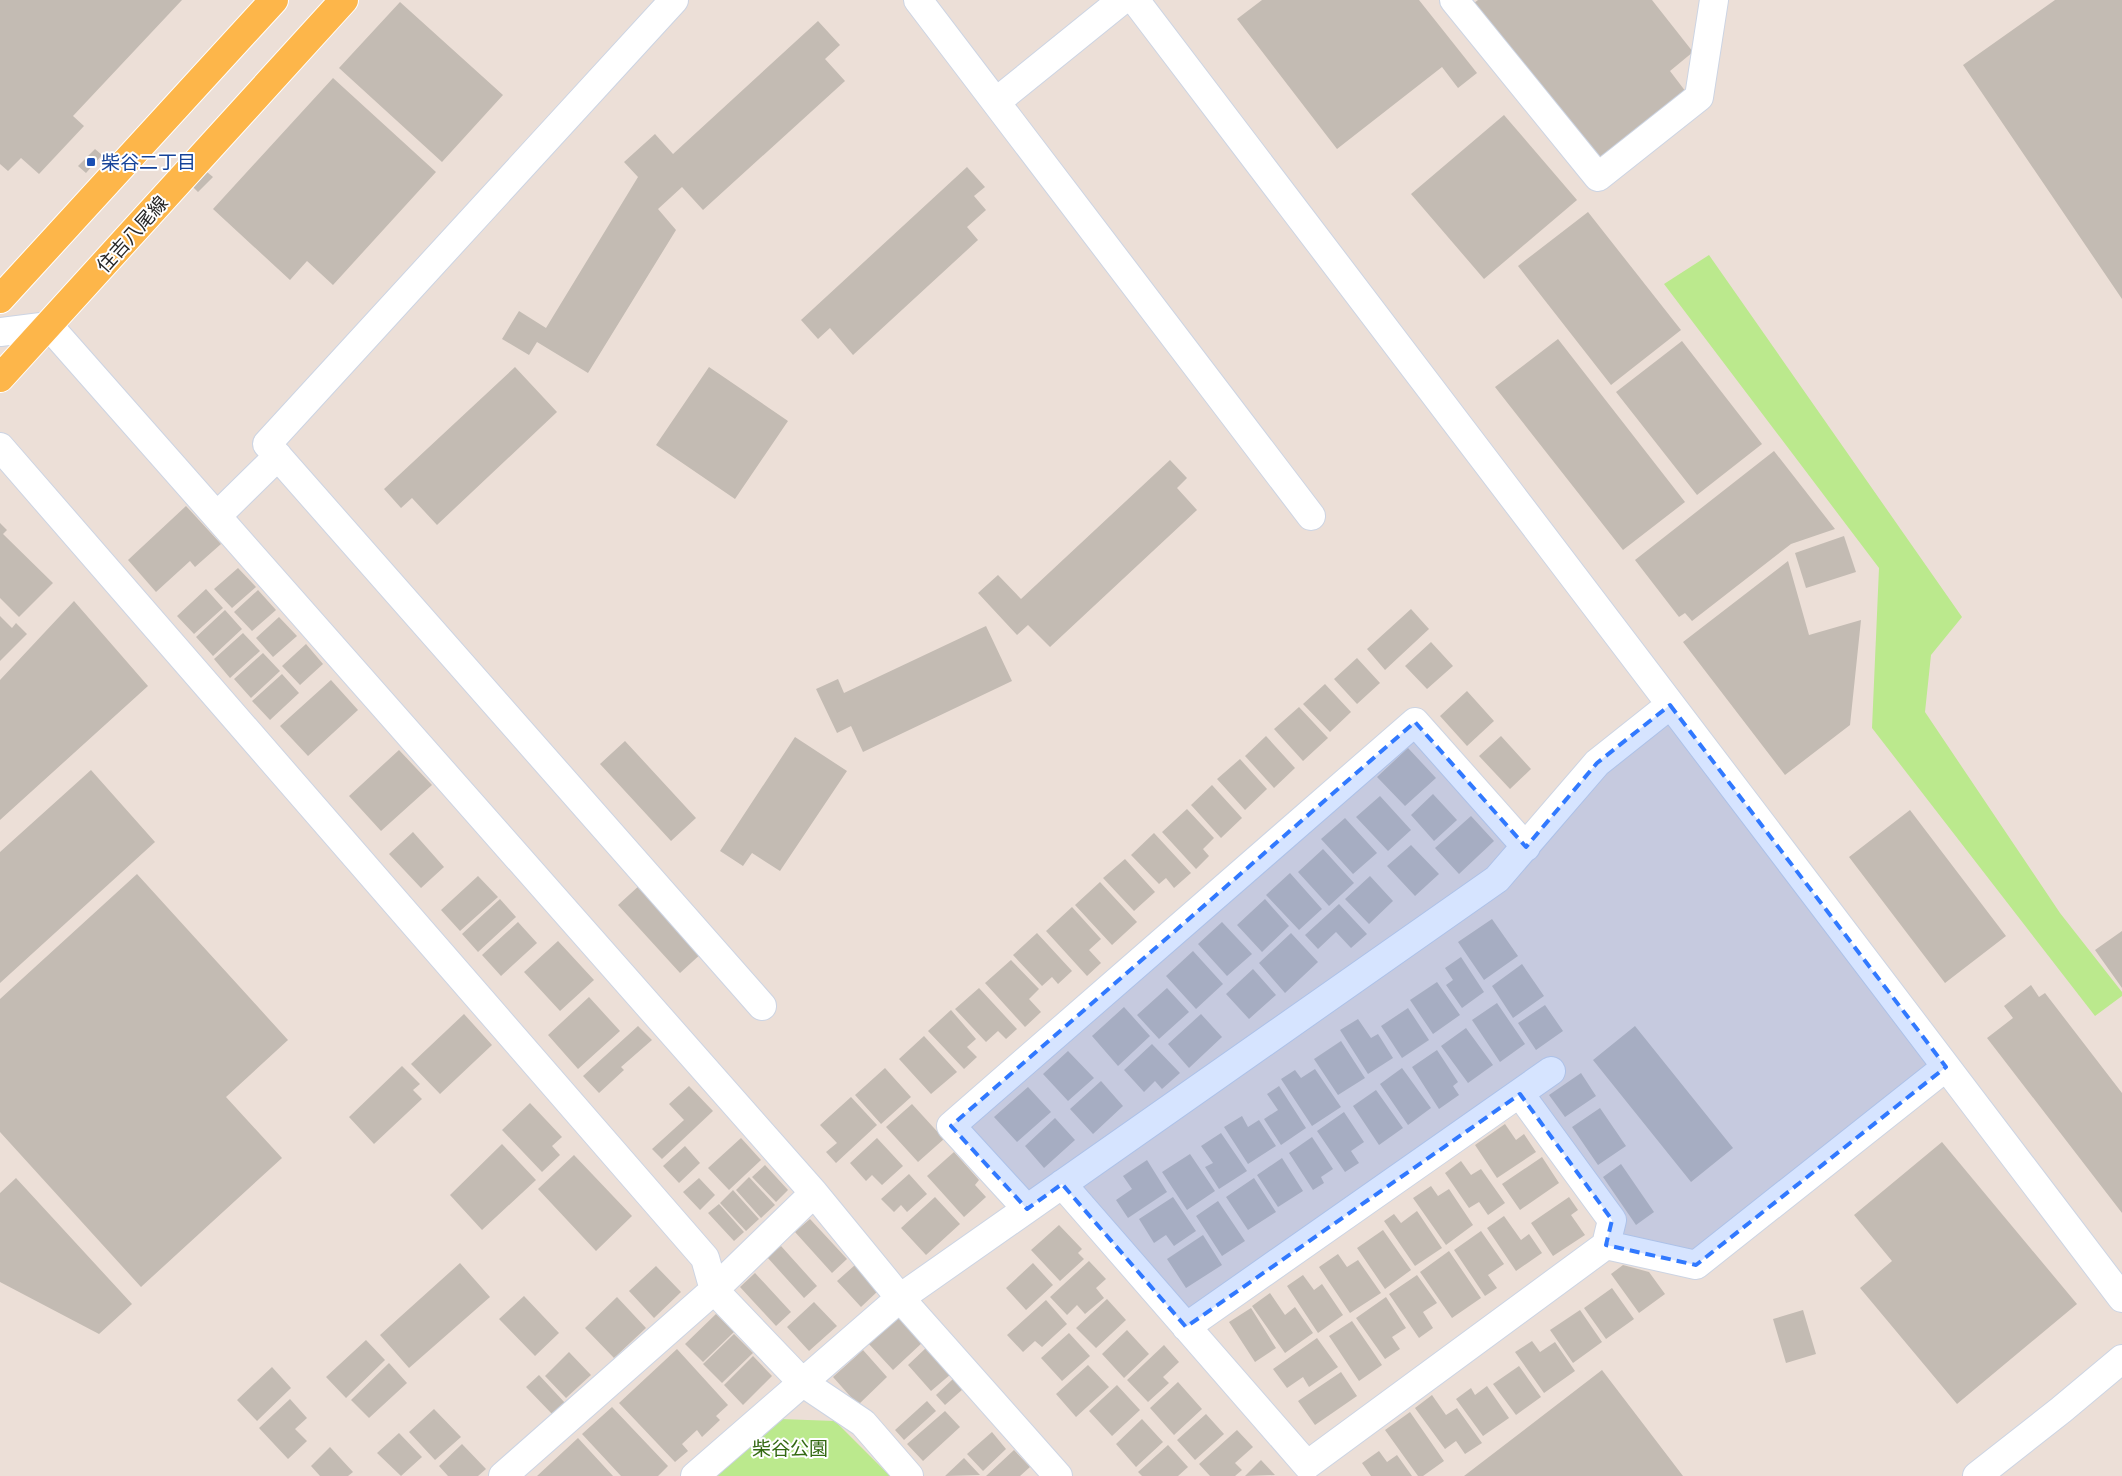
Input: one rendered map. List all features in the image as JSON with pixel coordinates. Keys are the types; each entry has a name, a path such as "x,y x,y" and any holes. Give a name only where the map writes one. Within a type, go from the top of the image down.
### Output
{"main road":[{"path":"0,299 274,0"},
{"name":"住吉八尾線","path":"0,378 344,0"}],"street":[{"path":"674,0 268,444 762,1006"},
{"path":"918,0 1311,516"},
{"path":"996,102 1122,0"},
{"path":"1135,0 2122,1298"},
{"path":"1454,0 1598,177 1699,97 1714,0"},
{"path":"0,332 49,326 814,1192 900,1298 1058,1476"},
{"path":"0,447 705,1258 714,1290 802,1382 863,1423 909,1476"},
{"path":"217,516 278,456"},
{"path":"696,1476 900,1298 1497,879 1597,763 1670,705"},
{"path":"1027,1209 951,1126 1415,722 1526,846"},
{"path":"1606,1245 1696,1265 1946,1067"},
{"path":"1186,1327 1551,1071"},
{"path":"1062,1184 1307,1465 1606,1245 1612,1220 1520,1094"},
{"path":"503,1476 714,1290 814,1192"},
{"path":"1977,1476 2122,1359"}],"highlighted area":[{"path":"1670,705 1946,1067 1696,1265 1606,1245 1612,1220 1520,1094 1186,1327 1062,1184 1027,1209 951,1126 1415,722 1526,847 1597,763"}],"green space":[{"path":"1709,255 1962,617 1931,655 1925,712 2060,913 2122,992 2122,996 2095,1016 1872,728 1879,568 1664,284"},
{"name":"柴谷公園","path":"780,1419 835,1421 890,1476 716,1476"}],"building":[{"path":"0,0 182,0 73,116 84,126 39,174 21,158 8,171 0,164"},
{"path":"1262,0 1419,0 1477,73 1458,88 1442,67 1337,149 1237,19"},
{"path":"1478,0 1652,0 1693,52 1670,71 1686,92 1599,161 1474,3"},
{"path":"2055,0 2122,0 2122,299 1963,65"},
{"path":"400,2 503,95 442,162 339,68"},
{"path":"818,21 840,45 825,59 845,81 703,210 682,187 658,209 676,230 588,373 537,342 529,355 502,339 519,311 546,328 638,177 624,162 655,134 673,154"},
{"path":"333,78 436,172 333,285 307,261 290,280 213,209"},
{"path":"1504,115 1577,200 1484,279 1411,194"},
{"path":"95,149 102,155 86,173 78,166"},
{"path":"967,167 985,187 974,196 986,210 967,227 978,240 853,355 830,328 818,339 801,320"},
{"path":"207,172 213,177 198,192 193,187"},
{"path":"1588,212 1681,330 1611,385 1518,266"},
{"path":"1558,339 1685,502 1623,550 1495,387"},
{"path":"1682,341 1762,444 1697,495 1616,392"},
{"path":"515,367 557,412 437,525 412,498 401,508 384,489"},
{"path":"709,367 788,421 735,499 656,445"},
{"path":"1774,451 1835,529 1791,544 1692,621 1685,613 1679,617 1635,560"},
{"path":"1170,460 1187,478 1177,488 1197,510 1050,647 1028,625 1017,635 978,593 998,575 1021,599"},
{"path":"186,506 221,544 195,567 190,561 156,592 128,560"},
{"path":"0,523 7,530 3,534 53,583 19,617 0,598"},
{"path":"1844,536 1856,572 1806,588 1795,553"},
{"path":"1788,561 1809,635 1861,620 1850,725 1785,775 1683,642"},
{"path":"238,568 256,587 232,608 214,589"},
{"path":"206,589 223,608 194,634 177,616"},
{"path":"258,590 276,610 252,631 234,612"},
{"path":"74,601 148,686 0,820 0,680"},
{"path":"1411,609 1429,629 1385,670 1367,649"},
{"path":"225,610 242,629 213,656 196,637"},
{"path":"0,616 12,628 16,623 27,634 0,661"},
{"path":"279,617 297,636 273,657 256,638"},
{"path":"986,626 1012,681 863,752 851,726 837,733 816,689 838,679 844,693"},
{"path":"243,633 260,651 230,678 214,659"},
{"path":"1431,642 1453,666 1427,689 1405,666"},
{"path":"306,644 323,664 300,685 282,666"},
{"path":"263,653 280,671 251,698 234,679"},
{"path":"1357,658 1380,683 1357,704 1334,679"},
{"path":"282,674 299,693 270,720 252,701"},
{"path":"331,680 358,710 308,756 280,726"},
{"path":"1325,684 1351,712 1330,732 1303,704"},
{"path":"1467,691 1494,721 1467,746 1440,716"},
{"path":"1299,707 1328,738 1303,761 1274,729"},
{"path":"1266,736 1295,768 1274,788 1245,756"},
{"path":"1501,736 1531,769 1510,789 1479,756"},
{"path":"795,737 847,771 780,871 752,853 743,866 720,851"},
{"path":"625,741 696,818 671,841 600,764"},
{"path":"1408,748 1436,778 1405,806 1377,777"},
{"path":"399,750 432,785 381,831 349,796"},
{"path":"1240,759 1267,789 1245,810 1217,779"},
{"path":"91,770 155,842 0,983 0,852"},
{"path":"1212,785 1242,818 1221,838 1191,805"},
{"path":"1433,794 1457,820 1434,841 1411,815"},
{"path":"1380,796 1411,830 1388,851 1356,817"},
{"path":"1187,809 1214,838 1203,849 1209,856 1196,869 1162,832"},
{"path":"1910,810 2006,936 1945,983 1849,857"},
{"path":"1471,816 1494,841 1459,874 1435,848"},
{"path":"1345,818 1377,853 1353,874 1321,839"},
{"path":"413,832 444,867 421,888 389,854"},
{"path":"1154,833 1191,873 1174,888 1166,878 1159,884 1131,855"},
{"path":"1411,845 1439,874 1415,896 1387,866"},
{"path":"1323,849 1354,883 1329,906 1298,872"},
{"path":"1125,859 1155,892 1134,911 1103,878"},
{"path":"1290,873 1322,909 1299,930 1266,895"},
{"path":"137,874 288,1040 226,1097 282,1158 141,1287 0,1132 0,999"},
{"path":"478,876 498,897 460,931 441,910"},
{"path":"1370,876 1393,901 1369,924 1345,899"},
{"path":"1100,882 1137,922 1112,945 1075,905"},
{"path":"641,884 703,952 680,973 618,905"},
{"path":"500,899 516,917 478,952 462,934"},
{"path":"1265,899 1289,926 1262,952 1237,925"},
{"path":"1339,904 1367,934 1351,948 1336,932 1318,949 1305,935"},
{"path":"1072,907 1101,939 1089,950 1101,963 1087,976 1046,931"},
{"path":"1492,919 1518,956 1484,980 1458,942"},
{"path":"518,922 537,943 501,976 482,955"},
{"path":"1222,922 1252,954 1227,976 1198,944"},
{"path":"2122,931 2122,988 2095,950"},
{"path":"1037,933 1072,971 1058,984 1052,977 1042,986 1013,955"},
{"path":"1291,933 1318,962 1285,993 1259,963"},
{"path":"558,941 594,980 560,1011 524,972"},
{"path":"1193,951 1223,984 1196,1009 1166,976"},
{"path":"1461,957 1484,992 1462,1008 1446,985 1453,980 1445,968"},
{"path":"1011,960 1039,989 1029,999 1041,1012 1025,1027 985,983"},
{"path":"1522,964 1544,996 1513,1018 1492,986"},
{"path":"1253,969 1276,995 1249,1019 1226,994"},
{"path":"1437,982 1460,1015 1433,1034 1410,1000"},
{"path":"2031,985 2039,997 2045,993 2122,1093 2122,1213 1987,1038 2013,1018 2004,1006"},
{"path":"979,988 1017,1029 1006,1039 998,1031 986,1042 955,1009"},
{"path":"1167,988 1189,1012 1159,1039 1137,1015"},
{"path":"589,997 620,1031 578,1069 548,1035"},
{"path":"1497,1003 1525,1044 1500,1062 1472,1020"},
{"path":"1545,1005 1563,1031 1536,1050 1518,1023"},
{"path":"1124,1007 1150,1036 1118,1066 1092,1036"},
{"path":"1408,1008 1429,1040 1402,1058 1381,1026"},
{"path":"951,1010 976,1039 967,1047 977,1057 964,1069 928,1031"},
{"path":"464,1014 492,1045 440,1094 411,1064"},
{"path":"1201,1014 1222,1037 1189,1068 1168,1044"},
{"path":"1358,1019 1371,1038 1378,1034 1393,1058 1368,1074 1340,1030"},
{"path":"638,1026 652,1040 621,1067 624,1070 599,1093 583,1076"},
{"path":"1635,1026 1733,1148 1691,1182 1593,1060"},
{"path":"1466,1028 1493,1065 1468,1083 1441,1046"},
{"path":"924,1036 957,1072 931,1094 899,1059"},
{"path":"1341,1041 1365,1078 1338,1095 1314,1059"},
{"path":"1152,1044 1180,1073 1162,1089 1155,1081 1144,1092 1124,1070"},
{"path":"1437,1050 1458,1082 1453,1086 1459,1095 1439,1109 1412,1067"},
{"path":"1068,1051 1094,1078 1068,1101 1043,1074"},
{"path":"402,1066 420,1084 413,1090 422,1099 374,1144 349,1117"},
{"path":"885,1068 911,1097 881,1124 855,1095"},
{"path":"1402,1068 1431,1108 1408,1125 1380,1084"},
{"path":"1315,1069 1341,1107 1312,1126 1281,1079 1295,1070 1301,1078"},
{"path":"1581,1073 1596,1096 1565,1117 1549,1095"},
{"path":"1101,1081 1123,1106 1093,1134 1070,1109"},
{"path":"689,1086 713,1111 662,1159 652,1149 684,1120 669,1104"},
{"path":"1279,1086 1306,1128 1281,1145 1264,1119 1278,1110 1267,1094"},
{"path":"1028,1087 1051,1112 1017,1142 994,1117"},
{"path":"1376,1090 1403,1128 1379,1145 1353,1106"},
{"path":"851,1097 877,1125 836,1163 826,1152 837,1143 820,1125"},
{"path":"530,1103 562,1137 552,1146 560,1155 542,1172 502,1130"},
{"path":"912,1104 944,1139 918,1162 886,1127"},
{"path":"1600,1108 1626,1146 1598,1165 1572,1127"},
{"path":"1344,1112 1364,1142 1351,1151 1359,1163 1345,1172 1317,1131"},
{"path":"1242,1116 1248,1127 1259,1120 1276,1146 1248,1164 1224,1127"},
{"path":"1055,1118 1075,1140 1044,1168 1025,1146"},
{"path":"1505,1124 1516,1140 1524,1134 1536,1152 1497,1178 1475,1145"},
{"path":"1221,1133 1247,1171 1219,1189 1205,1167 1213,1163 1201,1146"},
{"path":"1312,1137 1333,1169 1321,1177 1324,1183 1313,1190 1289,1153"},
{"path":"741,1138 761,1160 729,1190 708,1168"},
{"path":"877,1138 903,1166 882,1185 872,1175 866,1181 850,1163"},
{"path":"1942,1142 2077,1304 1957,1404 1860,1288 1892,1261 1854,1215"},
{"path":"502,1144 536,1180 482,1230 450,1195"},
{"path":"685,1146 700,1163 679,1183 663,1166"},
{"path":"954,1152 979,1180 975,1185 986,1197 964,1217 927,1176"},
{"path":"1190,1154 1215,1191 1187,1210 1162,1172"},
{"path":"574,1155 632,1216 596,1251 538,1189"},
{"path":"1542,1157 1559,1183 1520,1210 1502,1184"},
{"path":"1282,1158 1303,1191 1278,1207 1257,1175"},
{"path":"1147,1160 1167,1192 1128,1218 1116,1200 1132,1189 1123,1176"},
{"path":"1461,1161 1471,1175 1481,1169 1505,1203 1488,1215 1479,1202 1469,1208 1445,1173"},
{"path":"1621,1164 1654,1212 1636,1225 1603,1177"},
{"path":"765,1165 788,1190 776,1202 752,1177"},
{"path":"909,1174 927,1194 907,1212 901,1205 894,1212 881,1199"},
{"path":"749,1177 775,1205 761,1218 736,1190"},
{"path":"16,1178 132,1304 99,1334 0,1282 0,1193"},
{"path":"699,1178 715,1195 700,1210 683,1192"},
{"path":"1254,1178 1276,1212 1248,1230 1226,1197"},
{"path":"1431,1186 1438,1196 1449,1189 1473,1225 1446,1245 1413,1198"},
{"path":"733,1190 759,1219 746,1231 720,1203"},
{"path":"935,1197 960,1224 926,1255 901,1228"},
{"path":"1173,1197 1196,1231 1174,1246 1166,1235 1154,1243 1139,1219"},
{"path":"1569,1197 1578,1210 1571,1215 1585,1235 1553,1256 1531,1223"},
{"path":"1218,1201 1245,1241 1222,1256 1196,1216"},
{"path":"719,1204 744,1232 734,1241 708,1213"},
{"path":"1417,1211 1442,1248 1415,1266 1384,1221 1394,1214 1401,1223"},
{"path":"1504,1216 1521,1240 1529,1234 1542,1253 1516,1271 1487,1228"},
{"path":"810,1219 847,1259 832,1273 795,1232"},
{"path":"1059,1225 1082,1249 1078,1253 1084,1259 1060,1281 1031,1250"},
{"path":"1383,1230 1411,1270 1385,1289 1357,1248"},
{"path":"1481,1231 1504,1264 1488,1275 1497,1288 1485,1296 1454,1250"},
{"path":"1203,1235 1222,1265 1186,1288 1167,1259"},
{"path":"781,1246 817,1286 804,1298 767,1257"},
{"path":"1449,1251 1481,1298 1452,1318 1420,1272"},
{"path":"1338,1254 1347,1267 1358,1260 1381,1293 1350,1313 1319,1267"},
{"path":"1089,1261 1106,1279 1096,1288 1104,1298 1085,1314 1077,1305 1067,1315 1050,1297"},
{"path":"460,1263 490,1297 409,1368 380,1335"},
{"path":"1033,1263 1053,1285 1026,1310 1006,1288"},
{"path":"855,1265 879,1290 861,1307 837,1281"},
{"path":"1623,1265 1649,1272 1665,1294 1639,1313 1611,1274"},
{"path":"656,1266 681,1292 654,1318 629,1291"},
{"path":"755,1273 791,1312 776,1326 740,1287"},
{"path":"1303,1275 1314,1290 1322,1284 1343,1315 1318,1333 1287,1286"},
{"path":"1417,1275 1437,1303 1423,1312 1433,1328 1419,1338 1389,1294"},
{"path":"1612,1288 1634,1319 1606,1339 1584,1308"},
{"path":"1270,1293 1285,1315 1295,1307 1313,1333 1285,1353 1252,1306"},
{"path":"524,1296 559,1333 535,1356 499,1319"},
{"path":"617,1297 646,1328 614,1358 585,1328"},
{"path":"1386,1297 1406,1328 1392,1337 1400,1349 1385,1359 1356,1318"},
{"path":"1107,1299 1126,1320 1096,1348 1076,1328"},
{"path":"1046,1300 1067,1324 1042,1347 1035,1341 1023,1352 1007,1335"},
{"path":"814,1302 837,1326 809,1351 787,1327"},
{"path":"1251,1308 1276,1348 1255,1362 1229,1322"},
{"path":"1580,1310 1602,1342 1573,1363 1550,1330"},
{"path":"1803,1310 1816,1354 1786,1363 1773,1319"},
{"path":"716,1314 734,1332 703,1362 685,1344"},
{"path":"899,1315 923,1342 893,1370 868,1343"},
{"path":"1352,1321 1382,1365 1359,1381 1329,1336"},
{"path":"1127,1330 1149,1354 1124,1378 1102,1354"},
{"path":"1069,1333 1090,1356 1062,1381 1041,1358"},
{"path":"734,1334 753,1353 722,1383 703,1364"},
{"path":"1317,1338 1338,1367 1309,1387 1303,1377 1287,1388 1273,1369"},
{"path":"366,1340 385,1360 346,1398 326,1377"},
{"path":"1532,1341 1540,1352 1555,1342 1575,1371 1544,1393 1515,1352"},
{"path":"1164,1345 1179,1362 1163,1377 1169,1383 1148,1402 1127,1380"},
{"path":"927,1347 951,1374 931,1391 908,1365"},
{"path":"677,1349 728,1405 716,1416 720,1420 702,1437 697,1430 682,1444 688,1451 675,1462 619,1403"},
{"path":"863,1350 887,1377 858,1405 833,1377"},
{"path":"569,1352 591,1375 566,1398 545,1376"},
{"path":"753,1356 772,1376 743,1405 724,1385"},
{"path":"389,1363 407,1383 369,1418 351,1400"},
{"path":"1088,1365 1109,1387 1076,1417 1056,1394"},
{"path":"1519,1366 1541,1397 1516,1415 1493,1384"},
{"path":"272,1367 291,1388 257,1421 237,1400"},
{"path":"1602,1370 1683,1476 1464,1476"},
{"path":"1341,1372 1357,1396 1315,1425 1298,1401"},
{"path":"539,1375 566,1404 553,1415 526,1387"},
{"path":"953,1379 963,1389 945,1405 936,1395"},
{"path":"1178,1382 1202,1409 1174,1435 1150,1408"},
{"path":"1117,1385 1140,1410 1112,1436 1089,1411"},
{"path":"1487,1386 1509,1418 1483,1436 1456,1399 1471,1388 1475,1395"},
{"path":"1432,1395 1446,1415 1457,1408 1482,1443 1465,1454 1456,1441 1445,1449 1415,1408"},
{"path":"290,1399 307,1418 295,1429 307,1441 288,1459 259,1428"},
{"path":"927,1401 936,1411 904,1440 895,1430"},
{"path":"612,1407 668,1466 658,1476 621,1476 582,1434"},
{"path":"434,1409 461,1437 435,1460 409,1432"},
{"path":"945,1411 960,1427 923,1461 907,1444"},
{"path":"1410,1412 1444,1461 1423,1476 1418,1476 1385,1430"},
{"path":"1206,1414 1224,1434 1195,1460 1177,1440"},
{"path":"1142,1419 1163,1442 1136,1467 1116,1444"},
{"path":"1237,1430 1253,1447 1235,1463 1242,1470 1235,1476 1210,1476 1199,1464"},
{"path":"992,1432 1006,1449 983,1471 967,1454"},
{"path":"399,1433 422,1457 401,1476 377,1453"},
{"path":"578,1438 613,1476 537,1476"},
{"path":"462,1444 486,1469 478,1476 448,1476 439,1466"},
{"path":"1168,1445 1188,1467 1178,1476 1142,1476 1138,1472"},
{"path":"330,1447 353,1472 348,1476 320,1476 311,1466"},
{"path":"1014,1450 1030,1467 1020,1476 986,1476"},
{"path":"1379,1451 1387,1462 1397,1455 1412,1476 1371,1476 1362,1463"},
{"path":"964,1458 980,1475 945,1476"},
{"path":"1261,1460 1275,1475 1245,1476"}],"place":[{"name":"柴谷二丁目","path":"91,162"}]}
